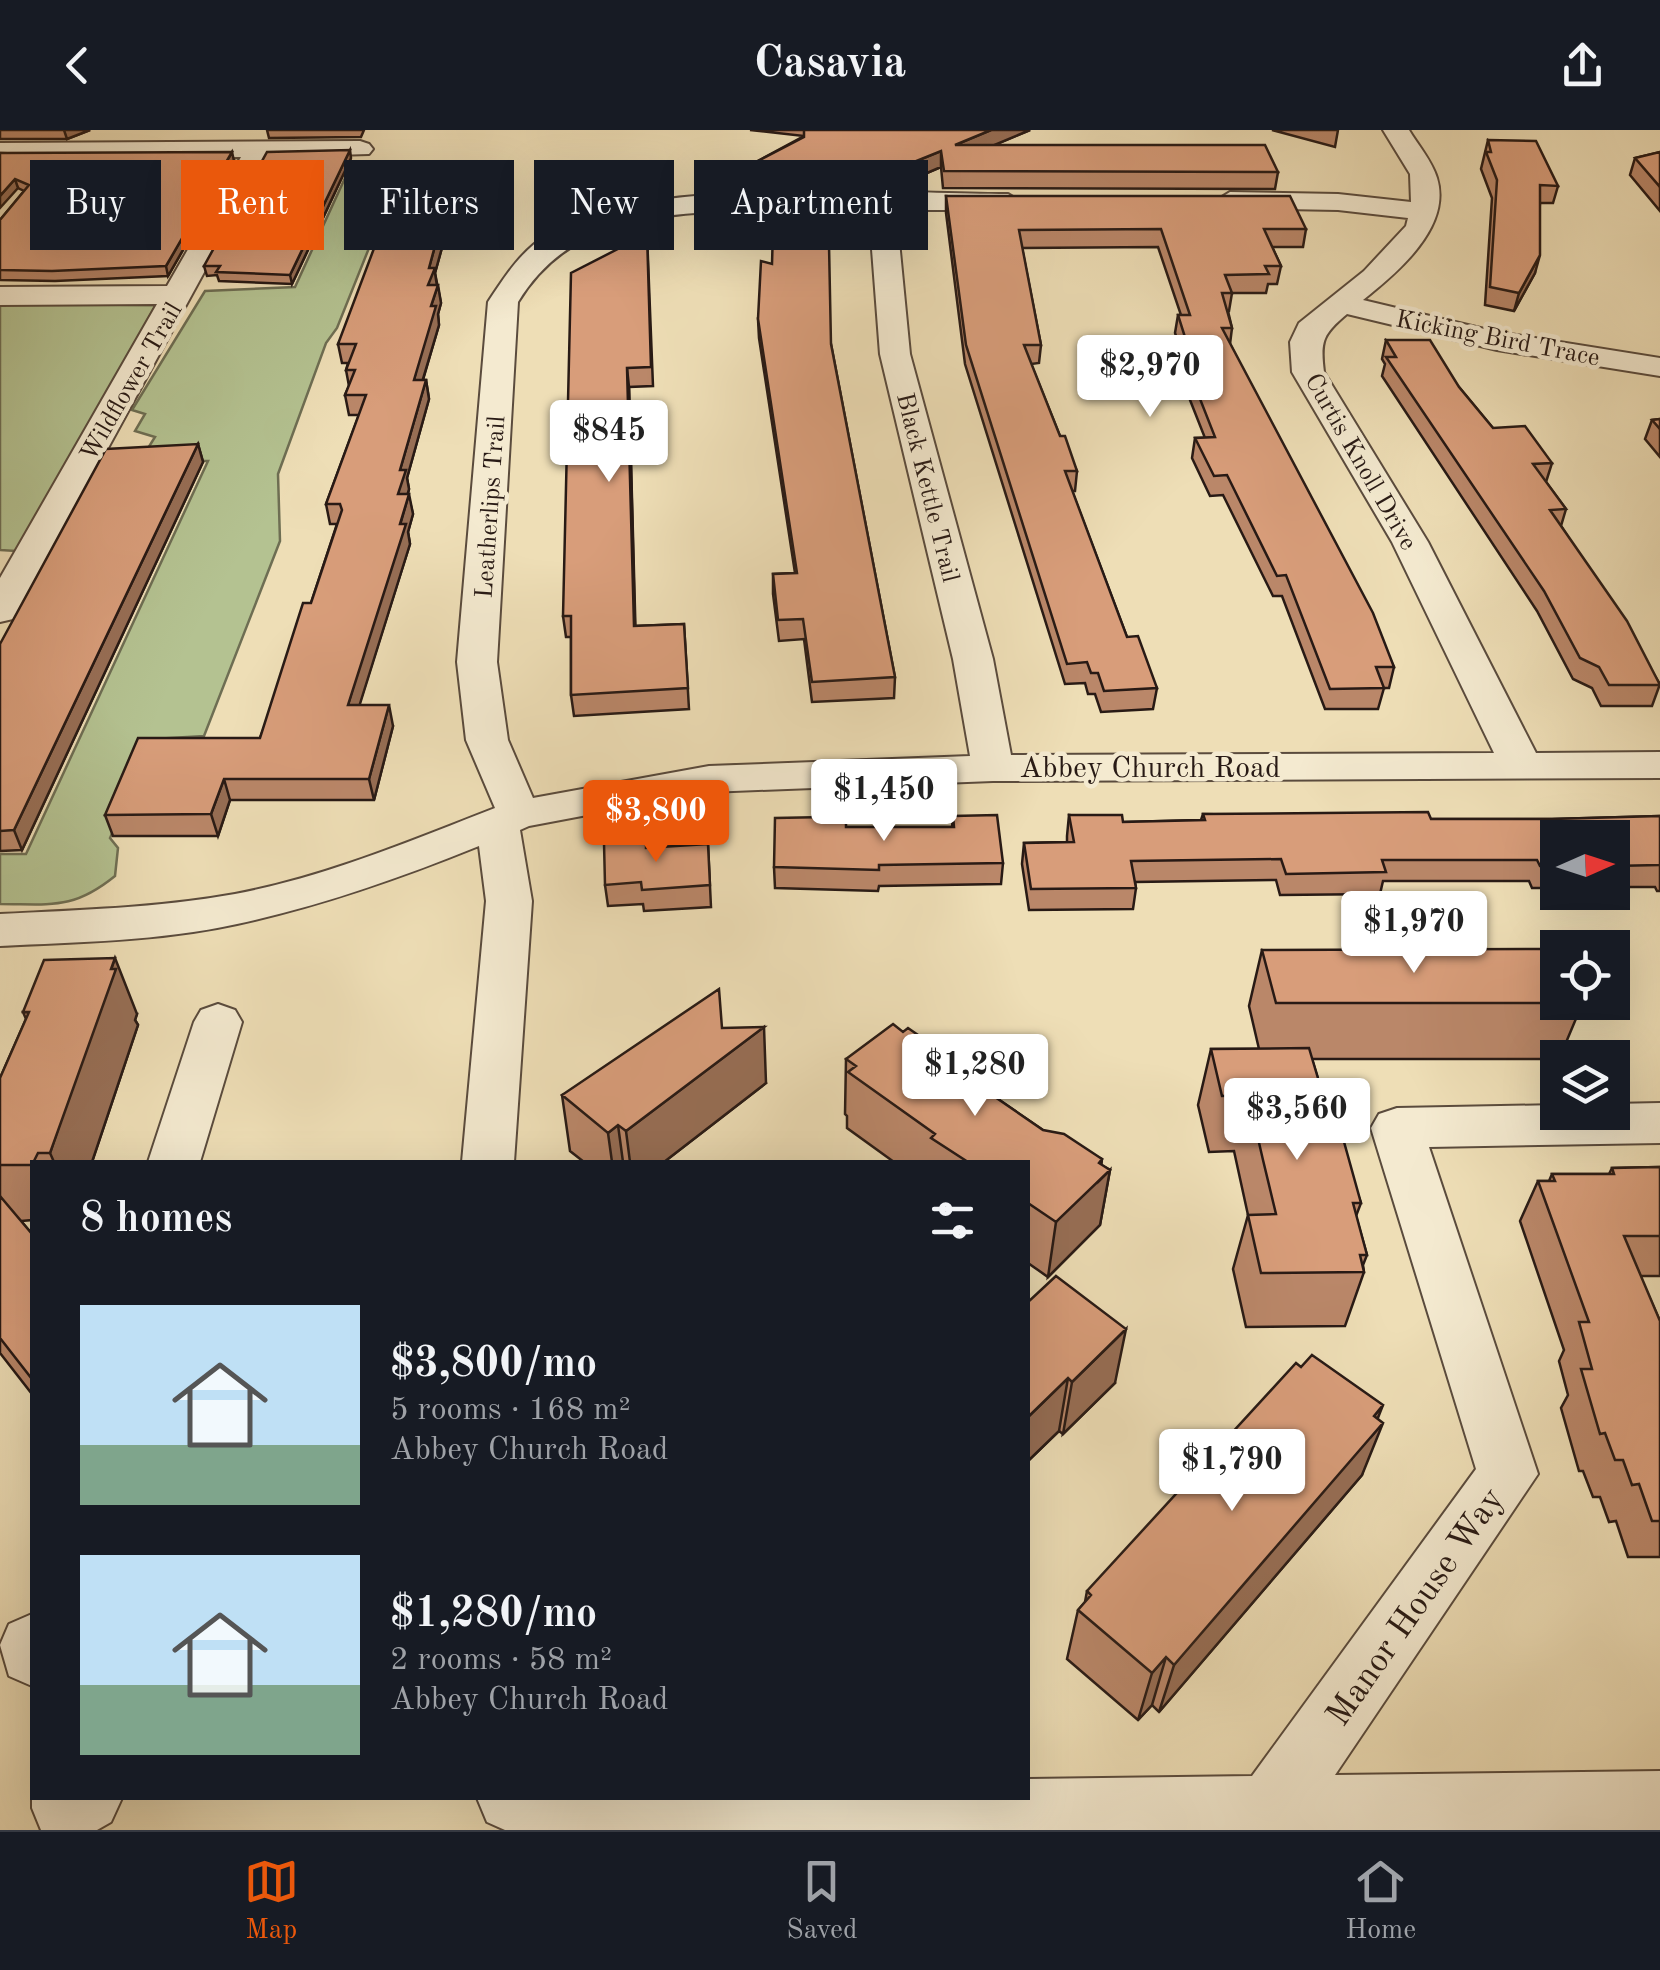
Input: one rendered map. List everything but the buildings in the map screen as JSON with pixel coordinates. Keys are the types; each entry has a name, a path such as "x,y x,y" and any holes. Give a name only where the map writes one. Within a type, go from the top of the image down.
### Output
{"street":[{"path":"1201,200 1338,202 1425,212 1423,174 1396,130"},
{"name":"Wildflower Trail","path":"0,611 258,150"},
{"path":"0,151 360,150"},
{"name":"Leatherlips Trail","path":"928,202 1042,201"},
{"name":"Leatherlips Trail","path":"488,1160 509,900 508,818 487,740 478,662 503,302 526,262 580,230 653,210 694,204"},
{"name":"Curtis Knoll Drive","path":"1425,212 1419,228 1400,252 1310,329 1305,342 1308,372 1410,542 1522,766"},
{"name":"Black Kettle Trail","path":"886,250 895,354 973,659 993,768"},
{"path":"0,296 179,295"},
{"name":"Kicking Bird Trace","path":"1337,303 1482,338 1660,367"},
{"name":"Abbey Church Road","path":"4,939 236,909 363,876 508,818 709,779 993,768 1660,765"},
{"path":"175,1160 218,1022"},
{"name":"Manor House Way","path":"1270,1810 1508,1474 1396,1128 1660,1123"},
{"path":"65,1800 67,1808 83,1800"},
{"path":"516,1800 565,1820 706,1807 1270,1810 1660,1806"}],"green space":[{"path":"344,180 344,250 368,250 337,328 326,343 278,474 280,541 204,736 154,739 110,838 118,848 115,876 74,900 0,904 0,854 26,854 208,461 140,461 155,437 135,431 145,414 132,410 205,291 295,287 312,250 324,250 324,224"},
{"path":"0,304 156,305 16,551 0,550"}]}
